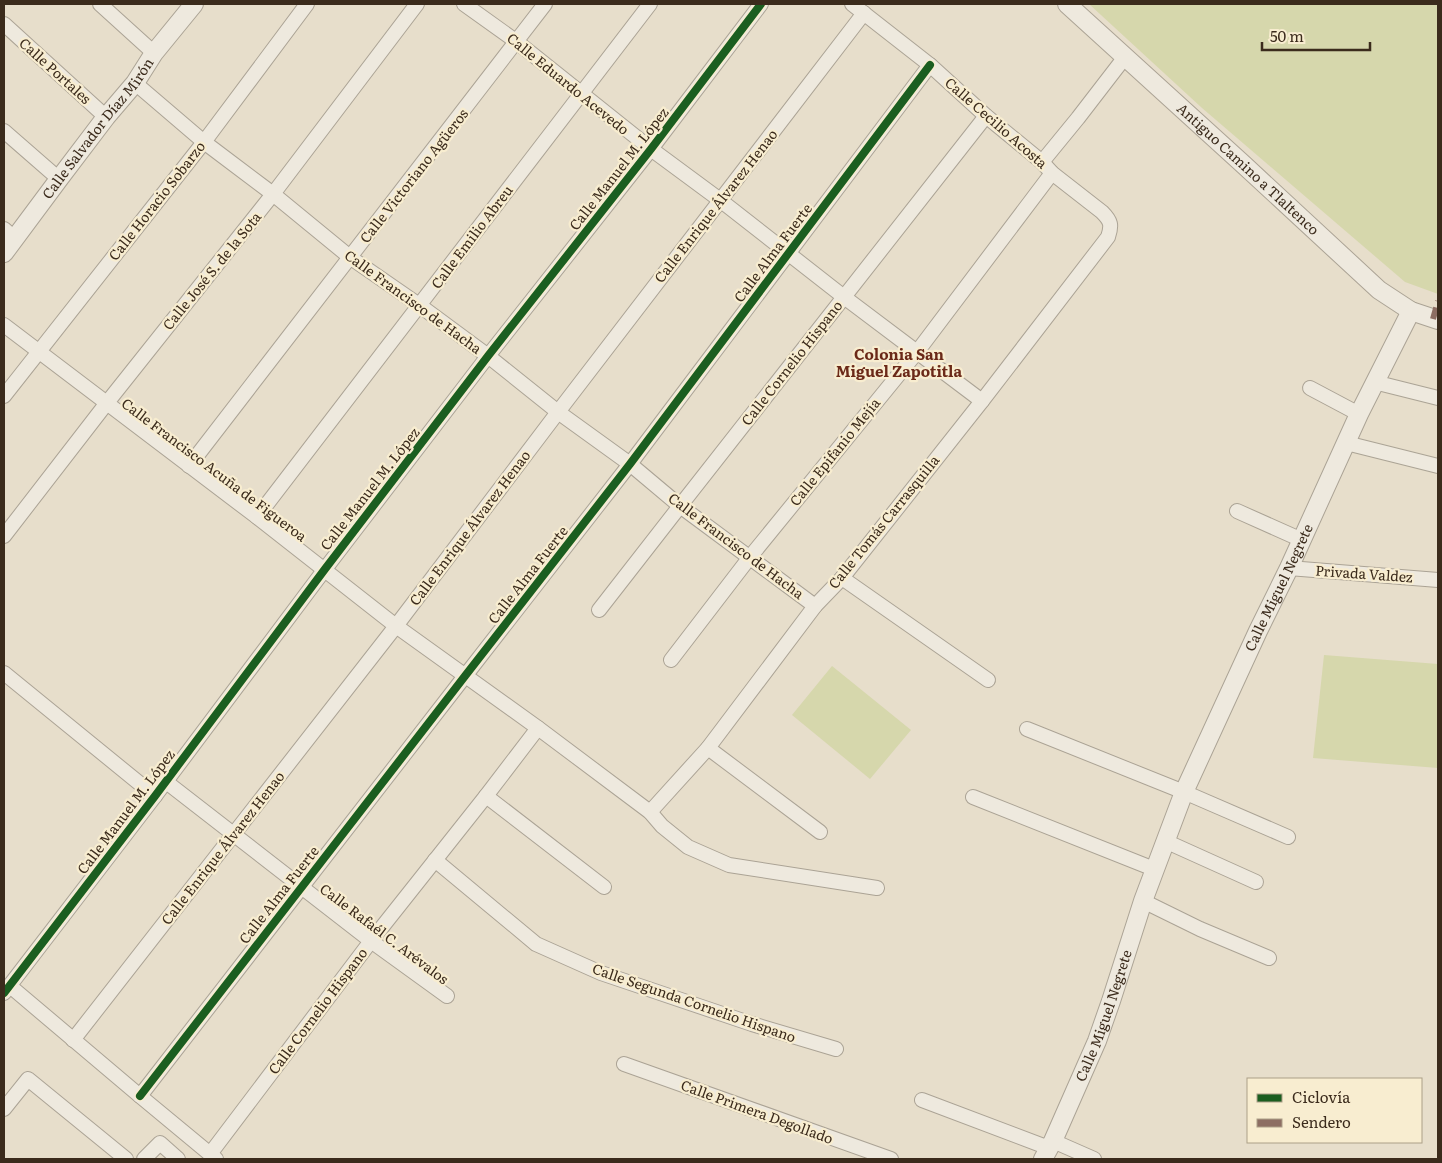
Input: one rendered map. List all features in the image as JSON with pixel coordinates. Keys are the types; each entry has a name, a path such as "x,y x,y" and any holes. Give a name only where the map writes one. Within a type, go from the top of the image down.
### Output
{"street":[{"path":"100,4 154,54"},
{"name":"Calle Salvador Díaz Mirón","path":"4,254 9,234 58,179 135,83 154,54 194,4"},
{"name":"Calle Horacio Sobarzo","path":"4,396 204,142 307,4"},
{"name":"Calle José S. de la Sota","path":"4,536 273,194 417,4"},
{"name":"Calle Eduardo Acevedo","path":"464,4 517,42 651,150 720,200 982,401"},
{"name":"Calle Victoriano Agüeros","path":"189,466 545,4"},
{"name":"Calle Emilio Abreu","path":"257,517 650,4"},
{"name":"Calle Manuel M. López","path":"7,990 488,356 651,150 761,4"},
{"name":"Calle Cecilio Acosta","path":"852,4 930,65 986,116 1042,162 1052,173 1109,219 1112,227"},
{"name":"Antiguo Camino a Tlaltenco","path":"1067,4 1379,290 1411,311 1438,320"},
{"name":"Calle Enrique Álvarez Henao","path":"73,1040 396,626 864,13"},
{"name":"Calle Portales","path":"4,24 106,117"},
{"path":"1042,162 1125,57"},
{"name":"Calle Alma Fuerte","path":"140,1096 630,464 930,65"},
{"name":"Calle Francisco de Hacha","path":"135,83 204,142 273,194 350,258 419,305 488,356 558,412 630,464 680,506 815,606"},
{"name":"Calle Cornelio Hispano","path":"600,610 986,116"},
{"path":"4,131 58,179"},
{"name":"Calle Epifanio Mejía","path":"671,660 750,557 917,352 1052,173"},
{"name":"Calle Tomás Carrasquilla","path":"650,812 708,748 815,606 842,578 982,401 1108,237 1112,227"},
{"name":"Calle Miguel Negrete","path":"1048,1150 1097,1041 1143,900 1184,792 1258,631 1290,568 1374,382 1411,311"},
{"name":"Calle Francisco Acuña de Figueroa","path":"4,325 37,352 257,517 396,626 538,728 650,812 662,826 688,847 729,865 876,888"},
{"path":"1374,382 1438,398"},
{"path":"1310,388 1359,414"},
{"path":"1346,443 1438,466"},
{"path":"1237,512 1302,540"},
{"name":"Privada Valdez","path":"1290,568 1438,580"},
{"path":"842,578 988,680"},
{"path":"4,673 155,796"},
{"name":"Calle Cornelio Hispano","path":"213,1156 371,941 538,728"},
{"path":"1027,729 1184,792 1288,837"},
{"path":"708,748 820,832"},
{"name":"Calle Rafaél C. Arévalos","path":"165,781 371,941 447,996"},
{"path":"486,796 604,888"},
{"path":"973,797 1154,869"},
{"path":"1165,841 1256,882"},
{"name":"Calle Segunda Cornelio Hispano","path":"435,860 536,944 601,974 752,1024 836,1049"},
{"path":"1143,900 1200,929 1269,958"},
{"path":"7,990 73,1040 213,1156"},
{"name":"Calle Primera Degollado","path":"624,1064 891,1159"},
{"path":"4,1109 28,1080 126,1159"},
{"path":"922,1100 1048,1150 1094,1159"},
{"path":"144,1159 160,1143 178,1159"}],"green space":[{"path":"1089,4 1438,4 1438,294 1405,282 1202,108"},
{"path":"1324,655 1438,664 1438,768 1313,758"},
{"path":"832,666 911,730 870,779 792,715"}],"marked path":[{"path":"1433,319 1438,301"}],"cycle path":[{"path":"4,993 488,356 651,149 761,4"},
{"path":"140,1096 630,464 930,65"}],"district":[{"name":"Colonia San Miguel Zapotitla","path":"899,364"}]}
